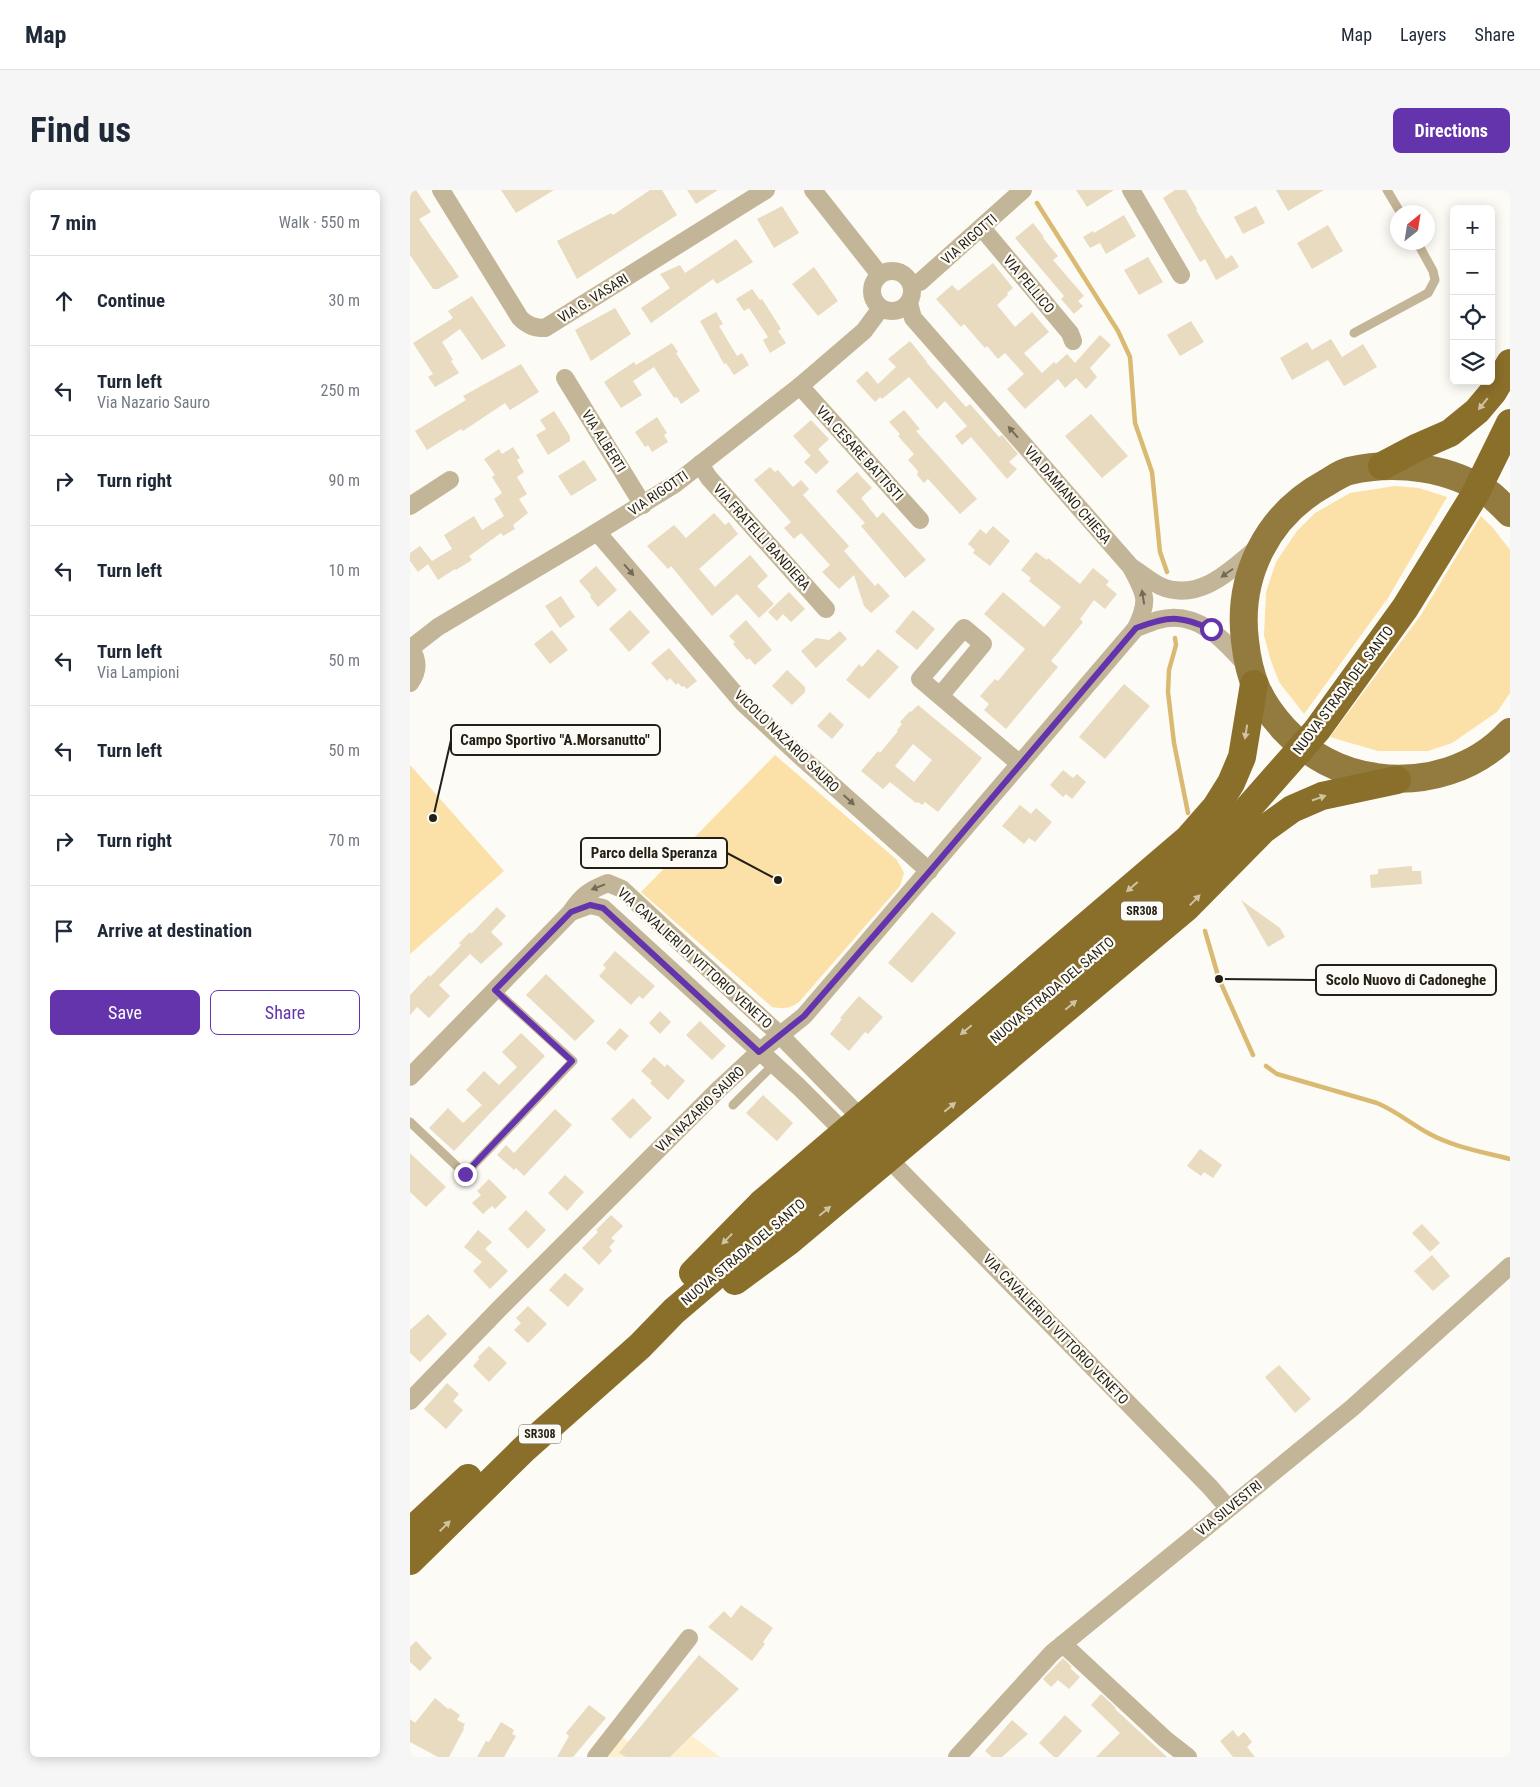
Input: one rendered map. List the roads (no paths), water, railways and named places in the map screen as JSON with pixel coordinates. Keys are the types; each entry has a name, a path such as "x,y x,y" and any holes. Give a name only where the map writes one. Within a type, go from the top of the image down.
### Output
{"highway":[{"path":"1382,466 1450,433 1477,411 1493,392 1510,363"},
{"name":"NUOVA STRADA DEL SANTO","path":"410,1532 516,1432 598,1372 674,1311 1111,940 1221,839 1317,730 1405,608 1471,502 1510,423"},
{"path":"598,1372 640,1320 700,1267 761,1204 1188,839 1216,807 1231,783 1242,757 1251,675"},
{"path":"598,1372 659,1342 720,1292 788,1242 1187,907 1263,830 1292,809 1322,796 1397,780"},
{"name":"NUOVA STRADA DEL SANTO","path":"410,1561 524,1449 598,1372"}],"main road":[{"path":"1510,513 1490,495 1457,477 1420,467 1382,466 1347,472 1311,492 1287,512 1264,542 1249,574 1243,626 1251,675 1272,716 1297,742 1327,762 1361,775 1397,780 1428,777 1457,769 1510,760"},
{"path":"1457,769 1498,746 1510,732"}],"street":[{"name":"VIA G. VASARI","path":"441,190 520,318 538,328 546,328 766,190"},
{"path":"813,190 880,275"},
{"name":"VIA RIGOTTI","path":"911,284 920,282 1024,190"},
{"path":"1132,190 1181,275"},
{"name":"VIA PELLICO","path":"982,228 1070,333 1073,341"},
{"path":"892,271 898,272 904,274 911,284 912,294 909,303 899,310 893,311 881,308 874,300 872,289 880,275 892,271"},
{"name":"VIA DAMIANO CHIESA","path":"909,303 914,318 1131,567 1161,586 1182,591 1202,588 1228,574 1264,542"},
{"name":"VIA RIGOTTI","path":"410,683 417,663 411,648 445,623 675,484 800,386 864,331 881,308"},
{"name":"VIA ALBERTI","path":"565,378 643,504"},
{"name":"VIA CESARE BATTISTI","path":"800,386 920,520"},
{"name":"VIA FRATELLI BANDIERA","path":"700,464 709,478 826,609"},
{"path":"410,506 450,480"},
{"name":"VICOLO NAZARIO SAURO","path":"597,532 743,703 930,871"},
{"name":"VIA NAZARIO SAURO","path":"410,1400 717,1091 759,1052 804,1016 930,871 1136,628 1144,613 1146,601 1131,567"},
{"path":"1136,628 1159,620 1174,618 1190,620 1211,629 1251,675"},
{"path":"940,696 1020,764"},
{"name":"VIA CAVALIERI DI VITTORIO VENETO","path":"571,912 578,901 590,890 608,883 622,888 780,1035 857,1114 882,1152 1203,1480 1228,1508"},
{"name":"VIA CAVALIERI DI VITTORIO VENETO","path":"571,912 590,905 603,908 841,1129 882,1152"},
{"path":"410,1077 571,912"},
{"name":"VIA SILVESTRI","path":"957,1757 1052,1653 1352,1408 1510,1266"},
{"path":"596,1757 689,1638"},
{"path":"1063,1644 1188,1757"}],"lane":[{"path":"1387,190 1396,205"},
{"path":"1354,333 1428,293 1433,285 1433,271 1421,250"},
{"path":"410,1122 465,1174 572,1061 495,990"},
{"path":"733,1105 773,1065"}],"waterway":[{"path":"1037,203 1118,331 1130,357 1135,423 1152,472 1160,552 1167,572"},
{"path":"1175,638 1176,645 1169,670 1168,692 1174,743 1188,813"},
{"path":"1205,931 1219,979 1253,1055"},
{"path":"1266,1066 1277,1074 1377,1103 1428,1133 1448,1142 1510,1159"}],"place":[{"name":"Campo Sportivo \"A.Morsanutto\"","path":"433,818"},
{"name":"Parco della Speranza","path":"778,880"},
{"name":"Scolo Nuovo di Cadoneghe","path":"1219,979"}]}
